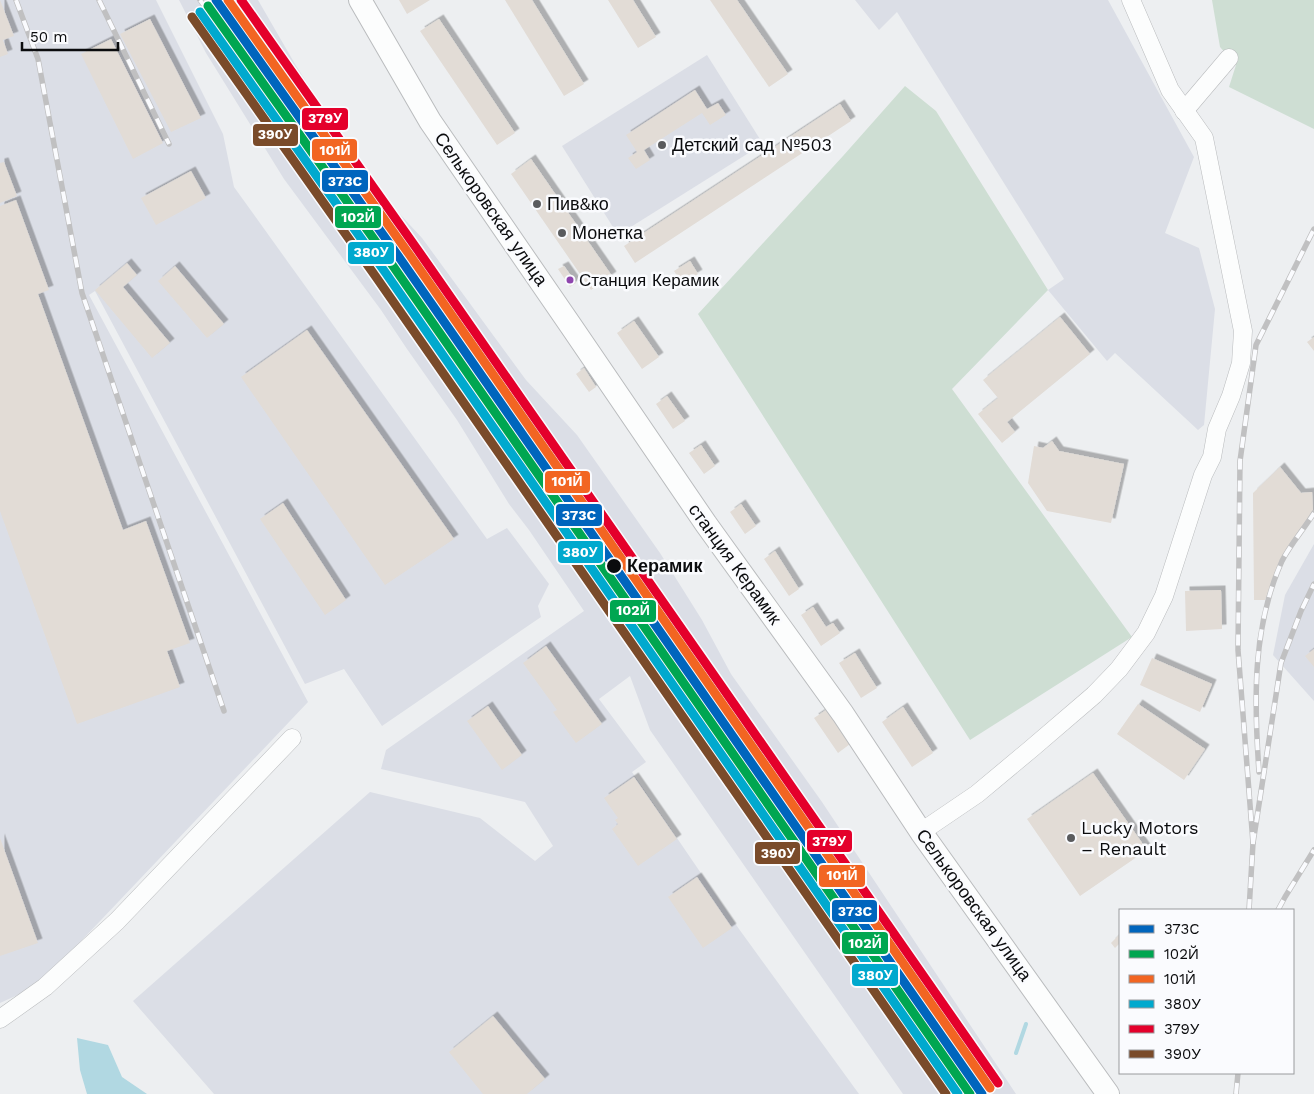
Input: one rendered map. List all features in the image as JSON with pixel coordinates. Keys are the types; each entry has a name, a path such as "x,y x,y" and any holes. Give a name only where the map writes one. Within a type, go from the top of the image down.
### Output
{"main road":[{"name":"Селькоровская улица","path":"360,0 430,121 630,412"},
{"name":"станция Керамик","path":"630,412 706,524 843,714"},
{"name":"Селькоровская улица","path":"843,714 921,832 1108,1094"}],"street":[{"path":"921,832 977,794 1094,694 1119,669 1146,633 1164,596 1203,475 1212,457 1217,429 1231,396 1241,363 1242,331 1204,138 1170,90 1131,0"},
{"path":"1184,111 1230,58"},
{"path":"0,1019 45,987 116,921 292,738"}],"shaded area":[{"path":"0,0 156,0 223,134 234,187 487,539 507,528 549,584 538,606 541,617 382,726 344,669 305,684 95,291 89,295 308,702 83,939 44,983 0,1003"},
{"path":"179,0 258,0 295,64 370,182 422,238 526,380 577,435 660,553 702,620 731,674 822,802 1016,1094 903,1094 650,730 630,676 599,699 646,762 632,772 739,929 859,1094 214,1094 133,1001 370,792 480,818 535,861 553,846 525,802 381,769 386,750 584,611 509,504 457,420 381,310 284,179 206,53"},
{"path":"855,0 1108,0 1194,157 1165,233 1199,248 1215,309 1204,425 1198,430 1115,353 1107,361 1048,290 1064,279 897,12 879,30"},
{"name":"Детский сад №503","path":"707,55 763,144 618,235 562,146"},
{"path":"1314,544 1314,701 1273,655 1285,595"}],"green space":[{"path":"1212,0 1314,0 1314,129 1229,87 1236,65 1220,47"},
{"path":"905,86 936,111 1048,290 952,389 1132,637 970,740 698,314"}],"water":[{"path":"77,1038 108,1045 122,1077 147,1094 87,1094 80,1070"}],"building":[{"path":"0,0 14,36 3,40 8,54 0,57"},
{"path":"399,0 430,0 407,14"},
{"path":"505,0 532,0 584,84 564,96"},
{"path":"608,0 633,0 656,37 638,48"},
{"path":"710,0 737,0 788,74 769,87"},
{"path":"150,19 201,118 171,132 120,34"},
{"path":"439,19 515,133 497,145 420,31"},
{"path":"111,39 163,143 133,159 81,54"},
{"path":"695,90 707,109 718,103 726,115 710,125 702,113 644,150 650,160 636,169 628,158 637,152 626,135"},
{"path":"840,104 851,121 635,263 624,246"},
{"path":"531,159 612,276 591,290 511,174"},
{"path":"4,162 17,196 0,203 0,163"},
{"path":"191,171 206,198 156,225 141,198"},
{"path":"16,200 49,290 38,294 123,530 146,521 190,643 167,651 180,687 77,724 0,511 0,206"},
{"path":"690,261 698,274 682,284 674,271"},
{"path":"127,263 137,275 123,287 170,343 152,358 95,290"},
{"path":"175,266 224,324 207,338 158,281"},
{"path":"564,266 576,283 570,287 558,269"},
{"path":"1060,317 1090,354 1007,422 1015,432 1002,443 978,414 998,398 983,380"},
{"path":"634,321 659,357 642,369 617,333"},
{"path":"307,330 454,539 385,585 241,377"},
{"path":"1314,337 1314,351 1307,342"},
{"path":"584,368 596,387 589,392 576,374"},
{"path":"667,396 685,421 673,429 656,404"},
{"path":"1052,441 1059,451 1124,464 1111,523 1047,511 1028,483 1034,446 1043,448"},
{"path":"701,445 715,466 704,474 689,453"},
{"path":"1280,467 1301,493 1312,492 1313,510 1286,549 1265,600 1254,600 1253,493"},
{"path":"283,503 346,600 325,615 260,519"},
{"path":"741,504 756,526 745,534 730,512"},
{"path":"775,551 799,589 789,596 764,559"},
{"path":"1221,590 1222,629 1186,631 1185,591"},
{"path":"813,607 826,627 833,623 840,633 821,646 801,615"},
{"path":"546,646 602,724 576,743 553,712 557,710 523,663"},
{"path":"1314,649 1314,667 1305,656"},
{"path":"855,653 877,688 861,698 839,663"},
{"path":"1152,658 1212,684 1200,712 1140,685"},
{"path":"1138,704 1205,749 1184,780 1117,734"},
{"path":"488,706 522,755 502,770 467,721"},
{"path":"903,707 933,753 912,767 882,722"},
{"path":"826,710 850,744 838,753 814,718"},
{"path":"1093,773 1147,850 1080,896 1027,819"},
{"path":"634,777 677,839 638,866 612,829 618,824 615,820 618,818 604,798"},
{"path":"0,838 38,943 0,956"},
{"path":"697,877 732,928 703,948 668,897"},
{"path":"1119,935 1119,944 1115,948 1111,943"},
{"path":"493,1016 545,1079 527,1094 483,1094 449,1052"}],"waterway":[{"path":"1016,1053 1026,1024"}],"railway":[{"path":"16,0 38,59 82,293 224,711"},
{"path":"99,0 169,144"},
{"path":"200,0 355,213"},
{"path":"237,0 287,102"},
{"path":"1253,843 1238,650 1240,461 1256,345 1314,229"},
{"path":"1259,772 1256,719 1257,665 1265,612 1272,586 1282,561 1314,513"},
{"path":"1249,909 1253,843 1281,663 1301,611 1314,584"},
{"path":"1279,909 1314,850"},
{"path":"1236,1094 1238,1074"}],"transit line":[{"name":"373C","path":"216,0 401,260 982,1094"},
{"name":"101Й","path":"228,0 409,254 990,1088"},
{"name":"379У","path":"241,0 417,249 998,1083"},
{"name":"102Й","path":"208,6 393,266 970,1094"},
{"name":"380У","path":"200,12 385,272 958,1094"},
{"name":"390У","path":"192,17 376,277 946,1094"}],"place":[{"name":"Детский сад №503","path":"662,145"},
{"name":"Пив&ко","path":"537,204"},
{"name":"Монетка","path":"562,233"},
{"name":"Станция Керамик","path":"570,280"},
{"name":"Керамик","path":"614,566"},
{"name":"Lucky Motors – Renault","path":"1071,838"}]}
